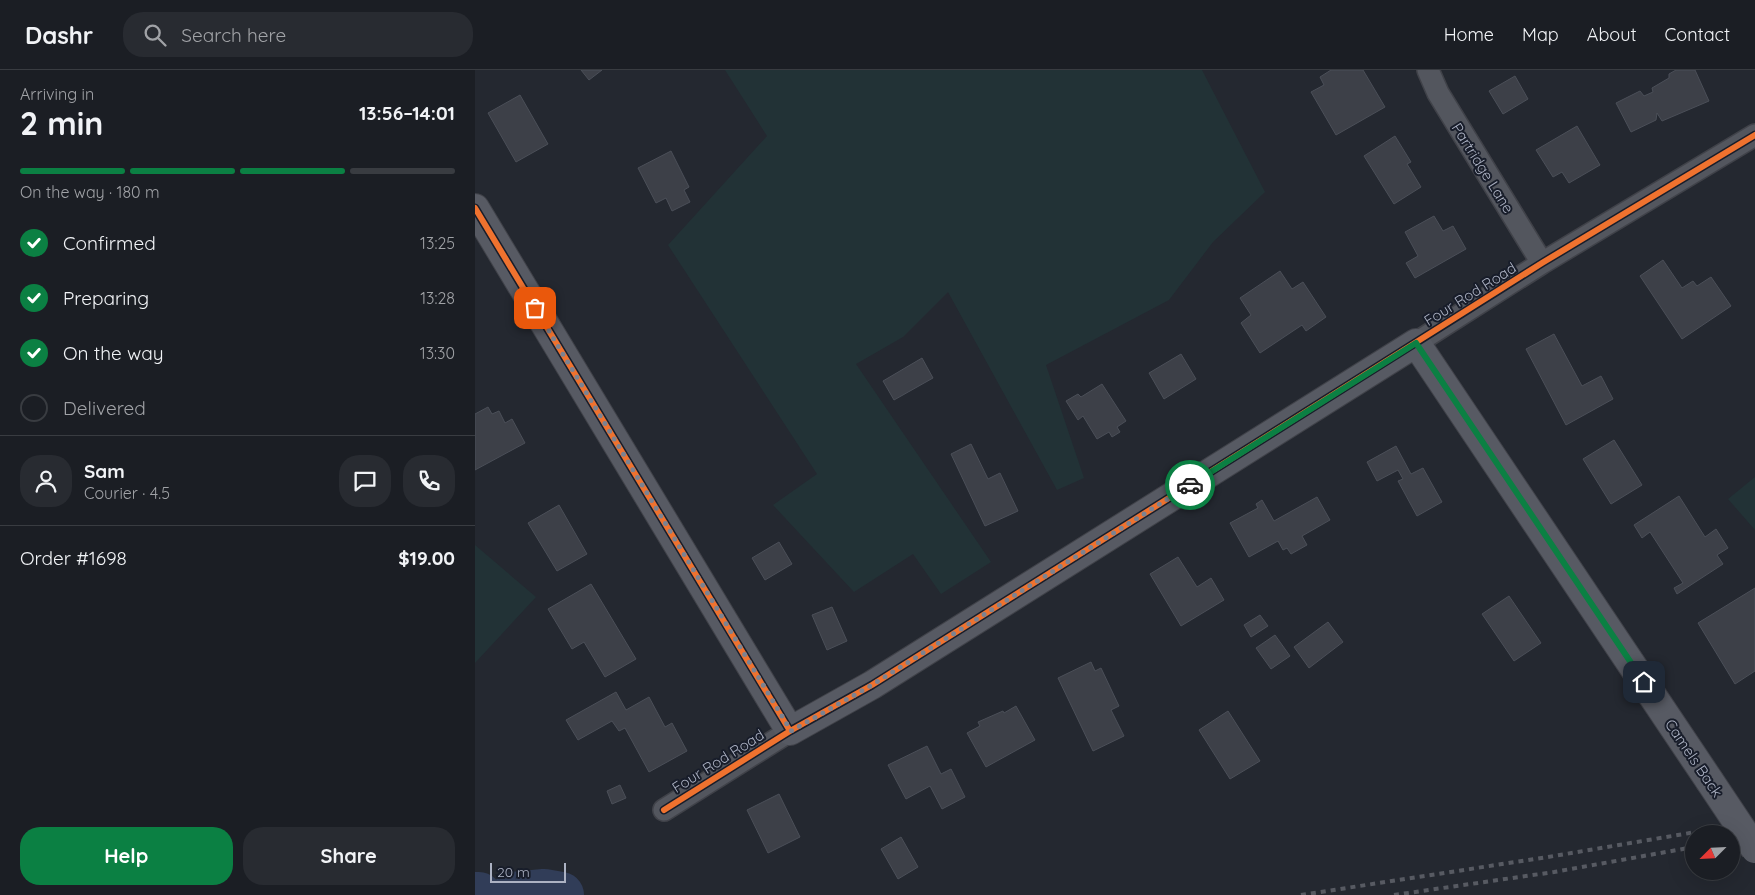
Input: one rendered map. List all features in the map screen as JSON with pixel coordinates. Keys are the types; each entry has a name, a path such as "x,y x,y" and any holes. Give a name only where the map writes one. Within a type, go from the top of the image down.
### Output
{"street":[{"name":"Partridge Lane","path":"1428,70 1438,93 1542,263"},
{"name":"Four Rod Road","path":"664,810 791,731 881,680 1542,263 1755,135"},
{"path":"475,208 791,731"},
{"name":"Camels Back","path":"1416,343 1755,849"}],"shaded area":[{"path":"725,70 1202,70 1265,192 1213,242 1169,300 1046,365 1084,478 1057,490 948,292 903,337 856,364 991,562 941,594 913,554 854,592 773,505 817,474 668,245 767,136"},
{"path":"1755,477 1755,530 1728,499"},
{"path":"475,545 536,597 475,663"}],"building":[{"path":"581,70 602,70 589,80"},
{"path":"1331,70 1363,70 1385,107 1336,135 1311,92 1324,85 1320,77"},
{"path":"1676,70 1695,70 1709,101 1662,121 1657,113 1656,120 1631,132 1616,103 1640,91 1644,96 1653,92 1652,88 1669,78 1669,74"},
{"path":"1515,76 1528,99 1503,114 1489,91"},
{"path":"520,95 548,144 516,162 488,113"},
{"path":"1577,126 1600,165 1569,183 1562,172 1553,177 1536,150"},
{"path":"1395,136 1411,162 1407,164 1421,187 1394,204 1364,156"},
{"path":"671,151 689,187 684,190 690,202 672,211 666,198 656,203 638,168"},
{"path":"1434,216 1443,231 1453,226 1466,249 1415,278 1406,263 1418,256 1405,232"},
{"path":"1663,260 1682,288 1693,281 1697,286 1711,277 1731,306 1682,339 1640,276"},
{"path":"1280,271 1292,289 1303,282 1326,317 1306,331 1302,325 1260,353 1241,323 1251,315 1240,298"},
{"path":"1554,334 1582,386 1601,376 1613,399 1566,425 1526,349"},
{"path":"1181,354 1196,379 1164,399 1149,373"},
{"path":"922,358 933,378 894,400 883,381"},
{"path":"1102,384 1126,421 1117,427 1120,432 1112,437 1109,432 1097,439 1083,416 1078,420 1066,401 1078,394 1081,397"},
{"path":"488,407 492,414 499,411 505,423 512,419 525,443 475,470 475,414"},
{"path":"1614,440 1642,485 1611,504 1583,459"},
{"path":"971,444 988,479 1000,473 1018,511 985,526 951,454"},
{"path":"1396,446 1411,474 1423,468 1442,502 1417,516 1398,481 1403,479 1398,470 1377,481 1367,462"},
{"path":"1679,496 1705,537 1716,529 1728,548 1717,555 1723,564 1677,594 1674,588 1683,583 1650,532 1642,538 1634,525"},
{"path":"1317,497 1330,520 1302,536 1307,545 1291,554 1287,548 1283,550 1278,541 1249,557 1230,523 1258,508 1256,504 1262,500 1274,521"},
{"path":"559,505 587,554 557,571 528,523"},
{"path":"779,542 792,564 765,580 752,558"},
{"path":"1178,557 1197,587 1211,578 1224,600 1181,626 1150,574"},
{"path":"591,584 636,659 605,677 584,642 572,649 548,609"},
{"path":"1755,588 1755,671 1735,684 1698,623"},
{"path":"1509,596 1541,643 1514,661 1482,614"},
{"path":"832,607 847,641 827,650 812,615"},
{"path":"1260,615 1268,626 1251,637 1244,625"},
{"path":"1328,622 1343,642 1309,668 1294,647"},
{"path":"1275,635 1290,656 1271,669 1256,648"},
{"path":"1091,662 1095,671 1101,668 1119,706 1111,710 1124,736 1093,751 1058,678"},
{"path":"616,692 626,710 649,697 665,727 672,723 687,751 649,772 625,728 619,731 612,721 578,740 566,720"},
{"path":"1016,706 1035,740 986,767 967,733 980,726 978,722 1003,711 1004,713"},
{"path":"1228,711 1260,761 1230,779 1199,730"},
{"path":"927,746 941,774 951,769 965,797 942,809 930,786 906,799 888,765"},
{"path":"620,785 626,798 612,804 607,791"},
{"path":"779,794 800,837 768,853 747,810"},
{"path":"901,837 918,867 898,879 881,849"}],"waterway":[{"path":"513,895 544,892 561,895"}],"railway":[{"path":"1301,895 1548,857 1755,822"},
{"path":"1740,838 1755,836"},
{"path":"1394,895 1554,872 1685,849"}],"cycle path":[{"path":"664,810 790,731 872,685 1542,263 1755,135"},
{"path":"475,208 790,731"}],"way so far":[{"path":"535,308 791,731 872,685 1190,485"}],"route":[{"path":"1190,485 1416,343 1644,682"}]}
